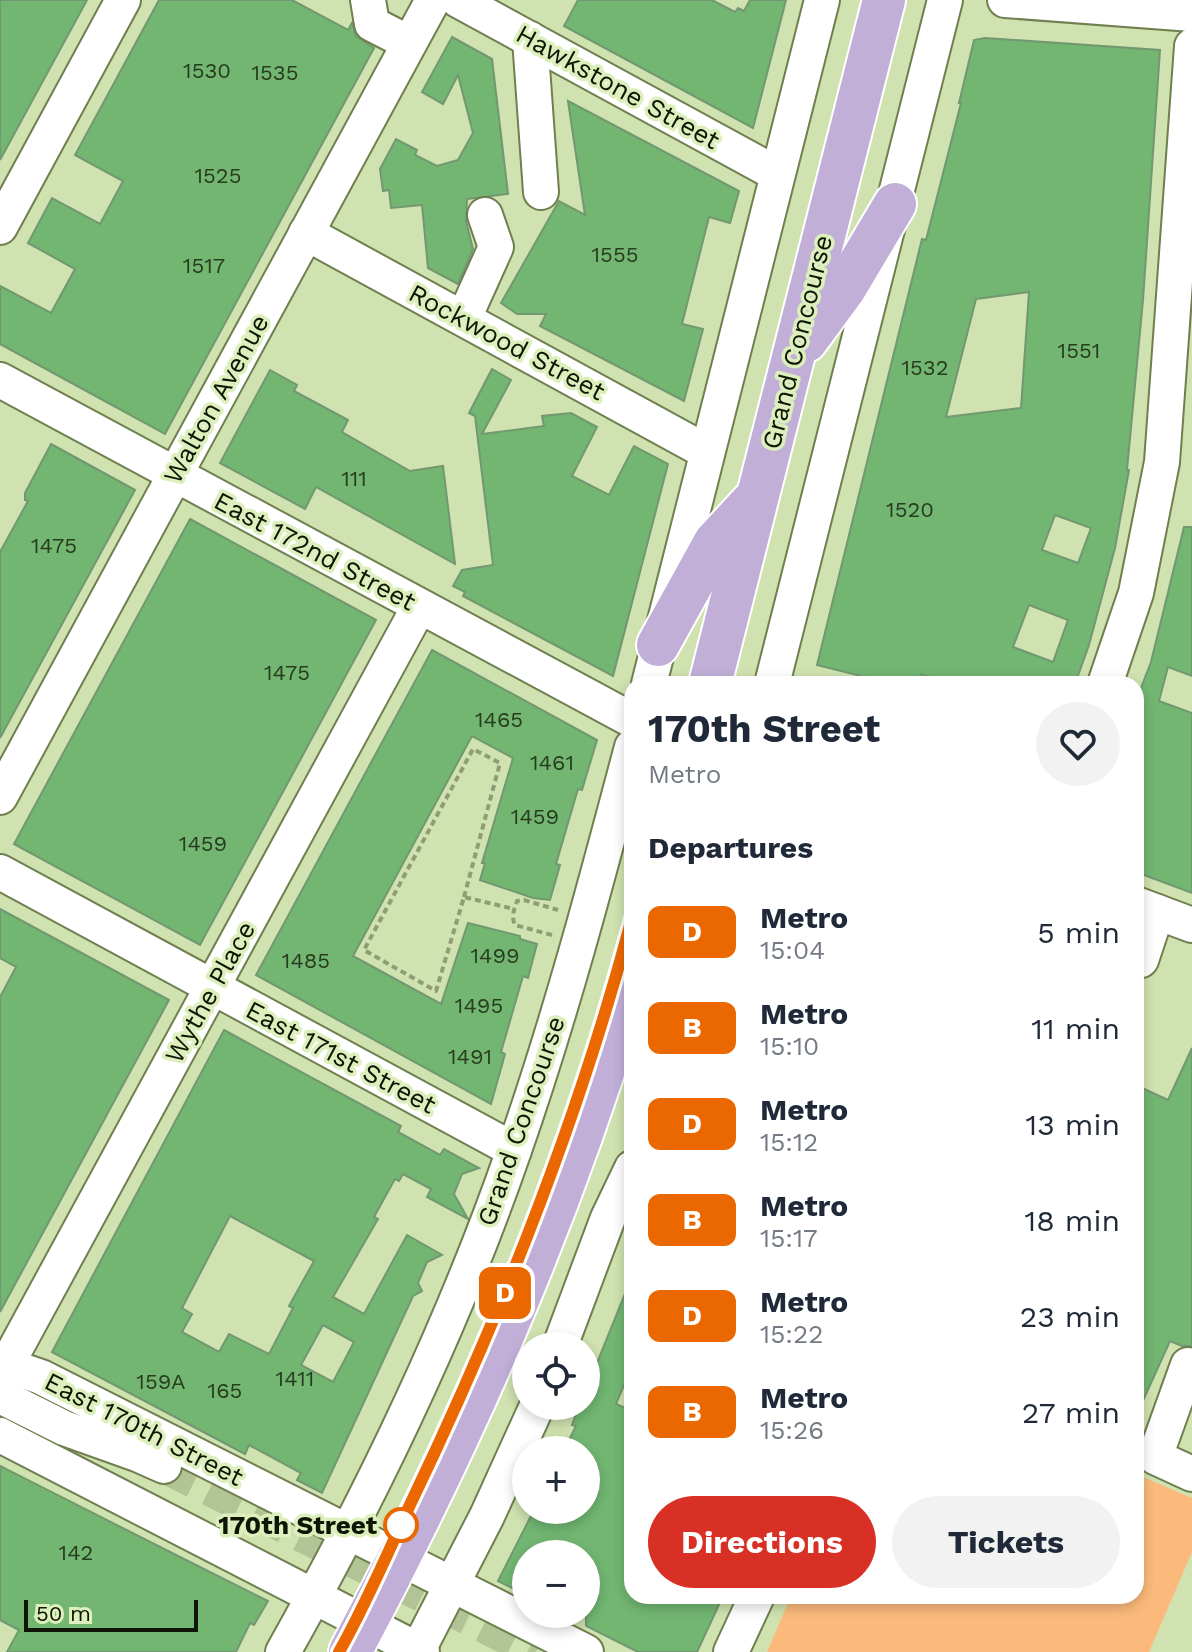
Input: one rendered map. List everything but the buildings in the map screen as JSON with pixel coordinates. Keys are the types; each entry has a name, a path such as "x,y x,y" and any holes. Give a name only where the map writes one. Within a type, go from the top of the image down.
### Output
{"main road":[{"name":"Grand Concourse","path":"712,676 884,0"},
{"path":"793,358 845,288 895,204"},
{"path":"654,665 715,542 758,496"},
{"path":"358,1638 456,1446 505,1336 568,1175 624,1004"}],"street":[{"path":"0,227 123,0"},
{"path":"368,0 372,24 409,43"},
{"name":"Walton Avenue","path":"0,797 433,0"},
{"name":"Hawkstone Street","path":"458,0 777,174"},
{"path":"654,665 822,0"},
{"path":"774,676 945,0"},
{"path":"1005,0 1192,14"},
{"path":"530,39 541,192"},
{"path":"1108,676 1136,593 1162,462 1192,46"},
{"path":"464,318 496,247 485,215"},
{"name":"Rockwood Street","path":"306,233 707,452"},
{"name":"East 172nd Street","path":"0,380 624,716"},
{"name":"Wythe Place","path":"2,1375 419,607"},
{"name":"Grand Concourse","path":"283,1652 348,1532 433,1355 473,1260 514,1150 575,960 624,777"},
{"name":"East 171st Street","path":"0,872 514,1150"},
{"path":"1144,934 1147,908 1192,925"},
{"path":"565,1332 580,1287 624,1196"},
{"path":"1192,1366 1188,1365 1155,1457 1192,1474"},
{"name":"East 170th Street","path":"2,1375 64,1428 137,1454 159,1476"},
{"name":"East 170th Street","path":"2,1375 41,1377 586,1652"},
{"path":"0,1435 313,1597 358,1638 419,1651 509,1471 531,1420"},
{"path":"731,1652 753,1604"}],"path":[{"path":"473,749 500,763 464,897 436,991 364,950 473,749"},
{"path":"464,897 514,909"},
{"path":"554,936 515,925 512,919 514,909 517,901 524,900 562,911"}],"shaded area":[{"path":"1144,1477 1192,1498 1192,1552 1149,1652 767,1652 788,1604 1144,1604"}],"tunnel":[{"path":"164,1466 536,1652"}],"metro line":[{"name":"D","path":"339,1652 448,1428 484,1345 546,1184 593,1051 624,950"}],"place":[{"name":"170th Street","path":"401,1525"}]}
